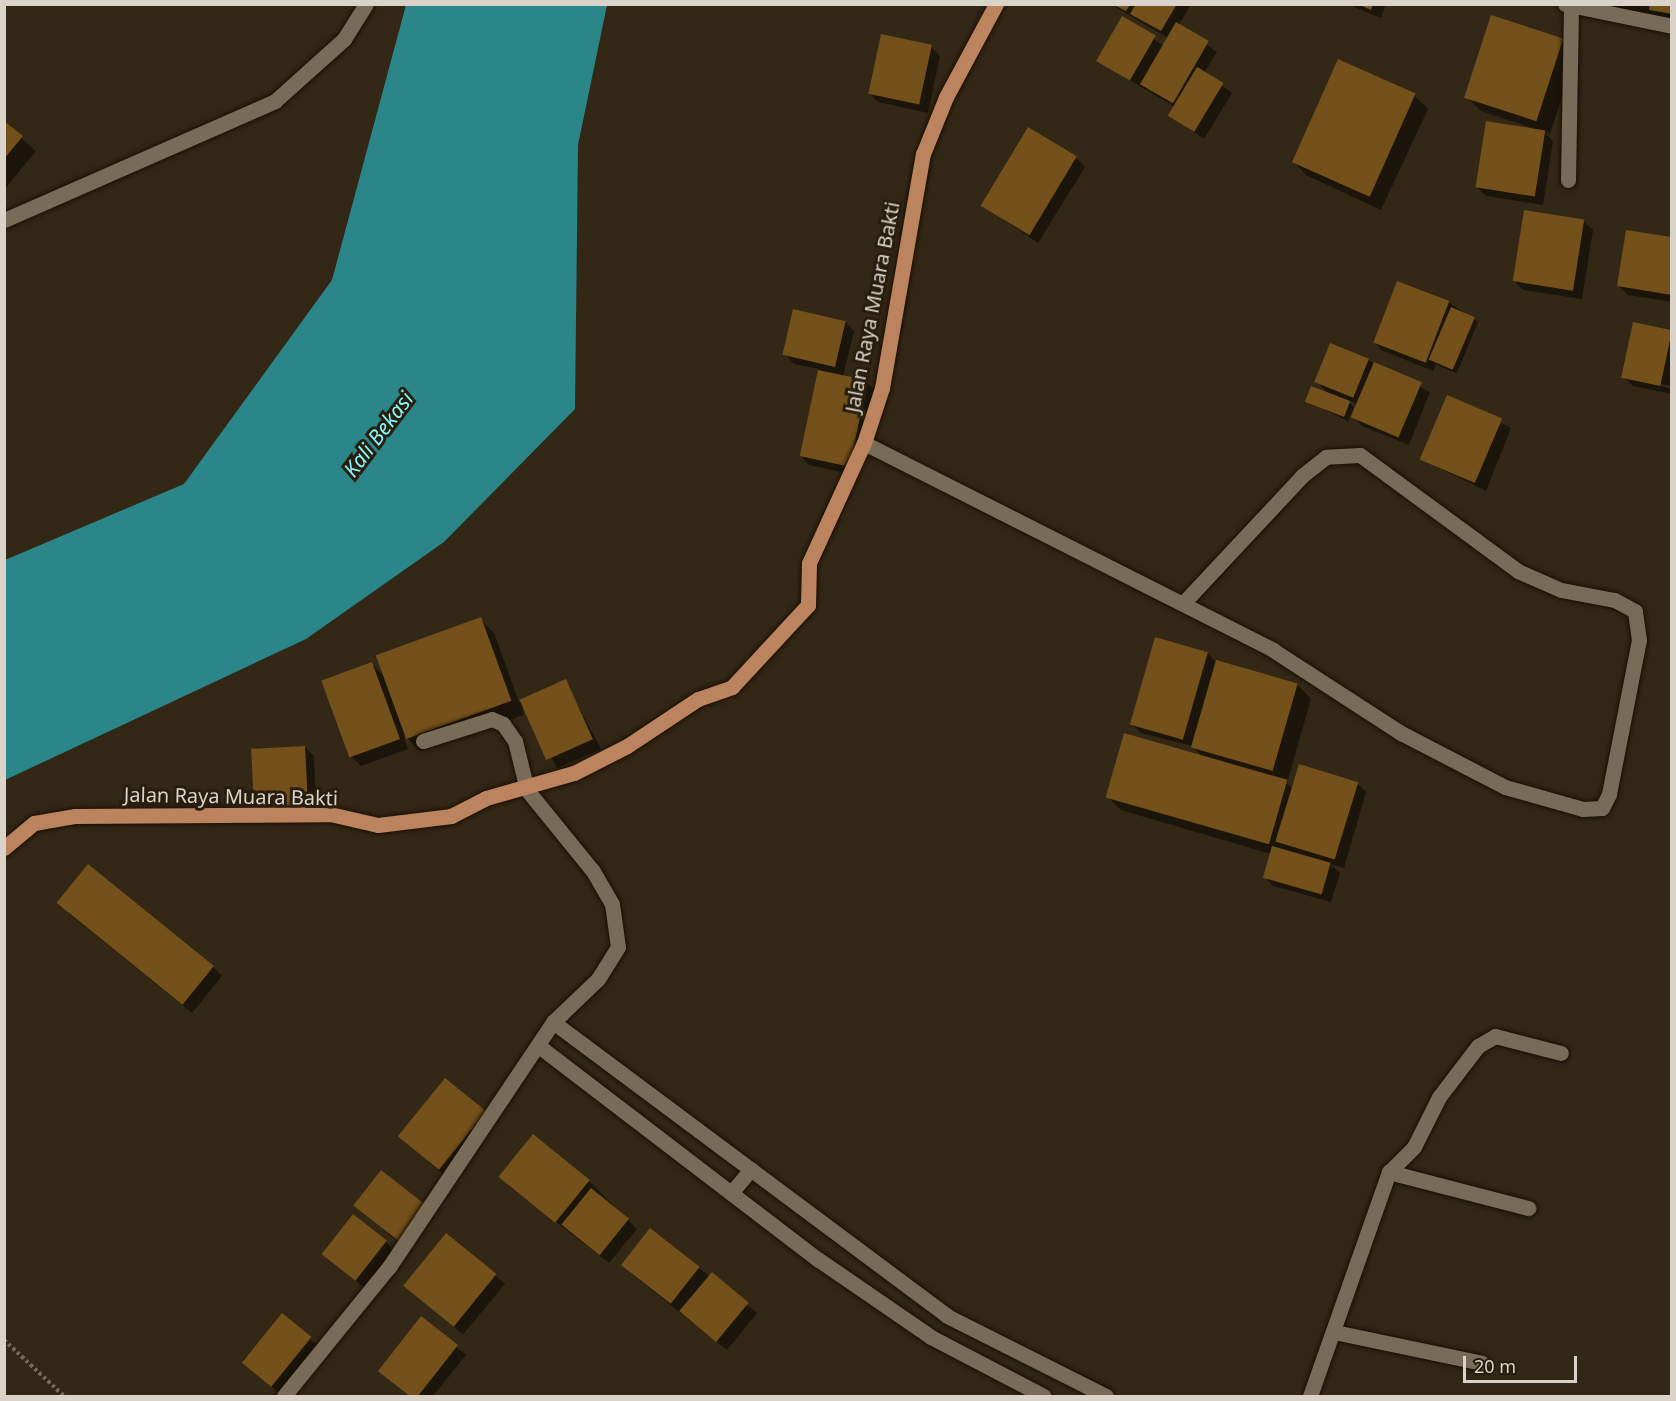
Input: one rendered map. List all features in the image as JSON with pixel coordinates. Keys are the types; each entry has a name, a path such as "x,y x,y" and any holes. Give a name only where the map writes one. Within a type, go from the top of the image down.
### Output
{"main road":[{"name":"Jalan Raya Muara Bakti","path":"4,848 34,823 75,816 330,814 378,825 451,816 486,798 527,790 627,746 698,699 732,687 808,605 809,563 864,443 882,388 923,154 946,97 996,4"}],"street":[{"path":"4,220 275,101 344,39 366,4"},
{"path":"1568,180 1569,5 1671,26"},
{"path":"864,443 1273,650 1401,733 1505,787 1583,809 1602,808 1609,794 1639,640 1635,611 1614,600 1562,590 1518,571 1360,455 1326,457 1302,476 1183,603"},
{"path":"284,1396 388,1267 540,1047 553,1022 613,959 617,926 592,870 527,790 514,741 503,724 492,719 423,741"},
{"path":"553,1022 947,1316 1106,1396"},
{"path":"1310,1396 1389,1172 1414,1147 1439,1097 1478,1046 1495,1036 1561,1053"},
{"path":"540,1047 731,1193 931,1337 1044,1396"},
{"path":"731,1193 751,1170"},
{"path":"1389,1172 1528,1208"},
{"path":"931,1337 947,1316"},
{"path":"1334,1332 1482,1363"}],"path":[{"path":"4,1340 64,1396"}],"water":[{"name":"Kali Bekasi","path":"406,5 607,5 578,145 575,409 444,542 306,639 5,780 5,560 184,484 332,280"}],"building":[{"path":"1136,4 1177,4 1161,31 1130,14"},
{"path":"1358,4 1373,4 1371,10"},
{"path":"1650,4 1672,4 1672,14 1649,10"},
{"path":"1114,5 1130,5 1126,11"},
{"path":"1491,15 1563,38 1536,121 1464,98"},
{"path":"1122,16 1156,36 1130,81 1096,61"},
{"path":"1176,22 1209,41 1173,103 1140,84"},
{"path":"881,34 932,45 919,104 868,94"},
{"path":"1338,59 1416,94 1370,197 1292,162"},
{"path":"1197,67 1224,83 1194,132 1168,116"},
{"path":"4,121 23,136 4,159"},
{"path":"1486,121 1545,130 1535,197 1476,187"},
{"path":"1028,127 1077,156 1029,235 981,206"},
{"path":"1524,210 1584,220 1573,291 1513,281"},
{"path":"1626,230 1672,237 1672,295 1617,286"},
{"path":"1397,281 1449,301 1426,363 1373,343"},
{"path":"1451,307 1475,317 1453,370 1429,359"},
{"path":"793,309 846,321 835,367 782,355"},
{"path":"1633,322 1672,330 1660,386 1621,378"},
{"path":"1330,343 1369,359 1353,398 1314,382"},
{"path":"1374,362 1422,382 1398,438 1351,417"},
{"path":"818,370 868,381 850,467 800,456"},
{"path":"1311,386 1350,401 1344,417 1305,402"},
{"path":"1447,395 1502,418 1475,483 1420,459"},
{"path":"481,617 511,701 406,739 376,655"},
{"path":"1155,637 1208,652 1183,740 1130,724"},
{"path":"1216,660 1298,683 1273,771 1191,747"},
{"path":"372,662 400,739 349,758 321,680"},
{"path":"566,679 593,739 546,760 519,700"},
{"path":"1124,733 1287,780 1269,844 1106,797"},
{"path":"305,746 308,805 254,808 251,749"},
{"path":"1299,764 1358,782 1335,860 1275,841"},
{"path":"1272,846 1331,863 1322,895 1263,878"},
{"path":"88,864 214,966 182,1005 57,903"},
{"path":"445,1078 486,1111 439,1170 398,1136"},
{"path":"533,1134 590,1180 555,1223 498,1177"},
{"path":"381,1170 427,1206 399,1241 353,1205"},
{"path":"591,1188 629,1219 600,1255 561,1225"},
{"path":"353,1214 387,1240 355,1281 322,1254"},
{"path":"650,1228 700,1267 671,1304 621,1265"},
{"path":"446,1233 497,1274 454,1327 403,1286"},
{"path":"712,1272 749,1303 716,1342 679,1311"},
{"path":"282,1313 312,1337 271,1387 242,1363"},
{"path":"421,1316 458,1345 418,1396 410,1396 378,1371"}]}
